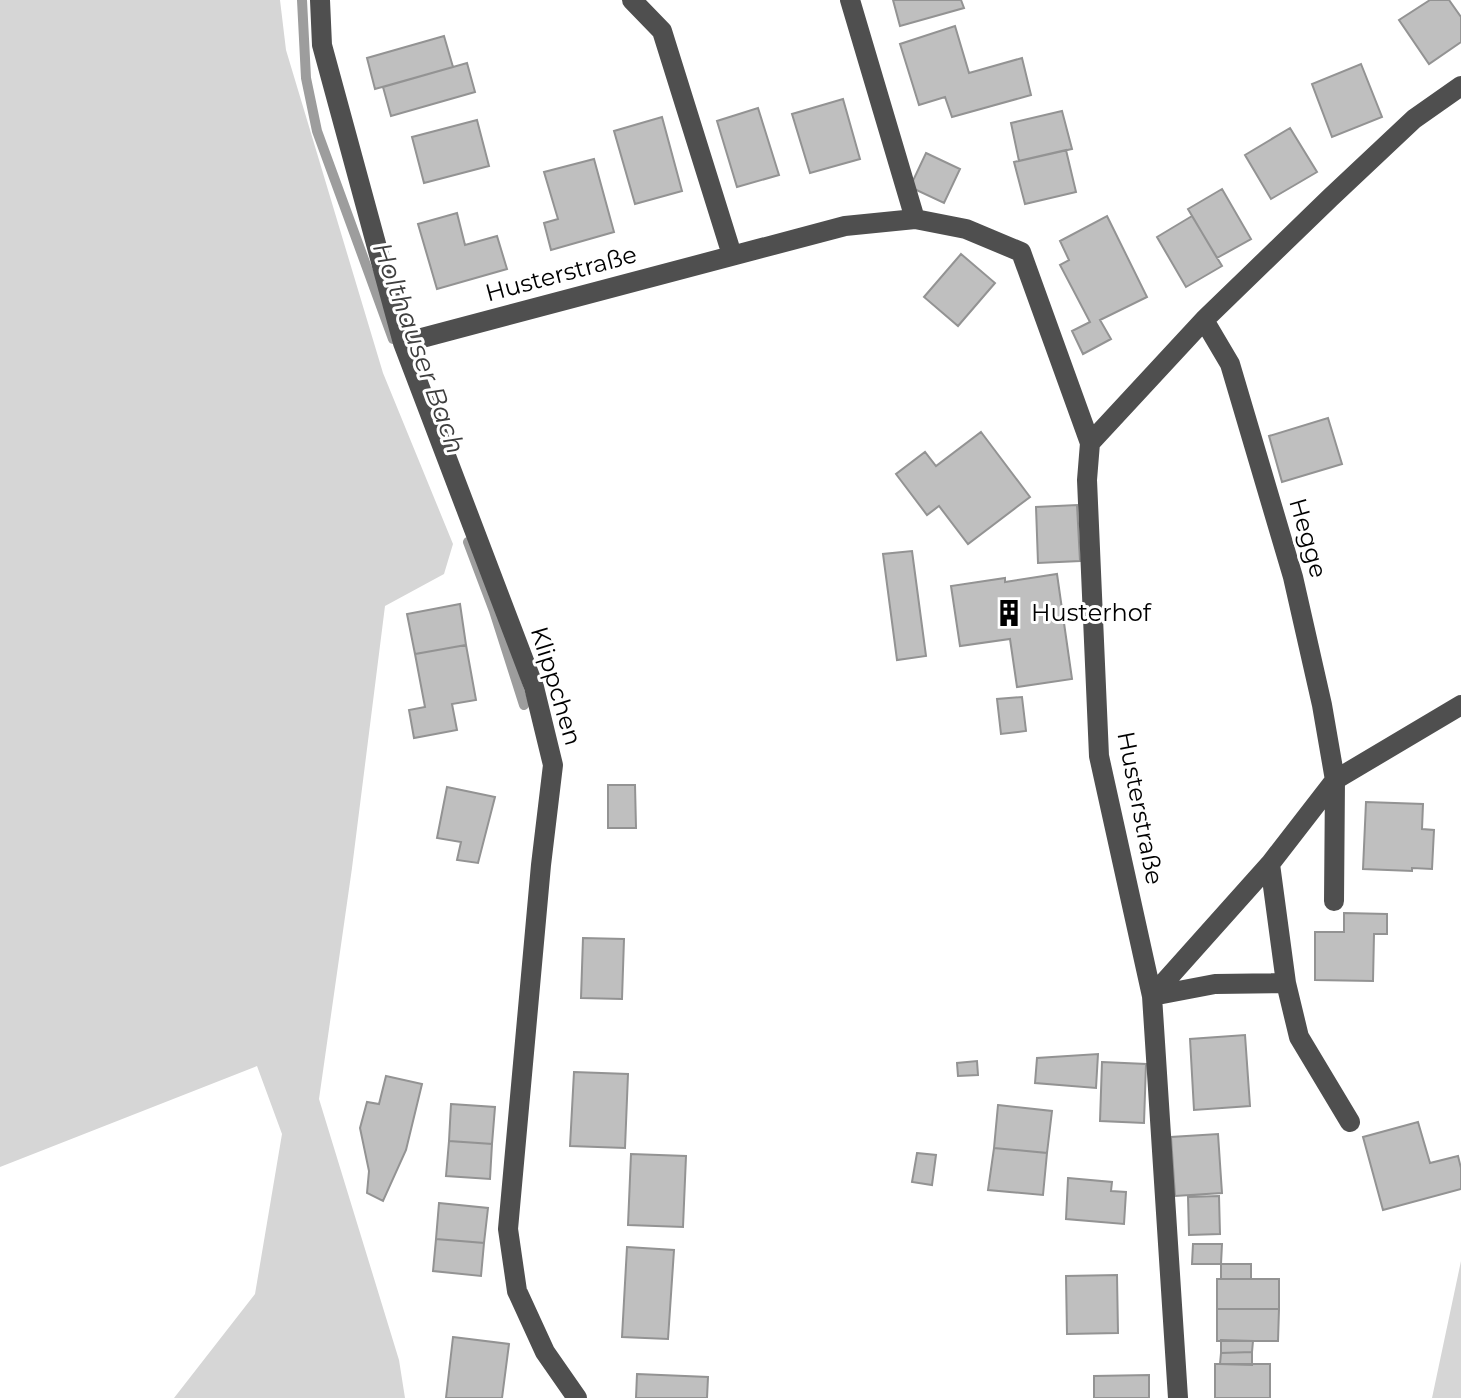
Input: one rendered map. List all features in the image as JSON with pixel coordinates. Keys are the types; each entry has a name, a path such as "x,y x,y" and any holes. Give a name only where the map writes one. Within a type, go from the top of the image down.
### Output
{"street":[{"name":"Klippchen","path":"320,0 322,45 403,343 534,687 553,765 539,881 508,1229 517,1291 545,1352 577,1398"},
{"path":"632,0 662,31 732,255"},
{"path":"850,0 915,219"},
{"path":"1090,443 1204,320 1414,119 1461,86"},
{"name":"Husterstraße","path":"403,343 845,226 915,219 966,229 1021,252 1090,443 1087,480 1099,756 1152,996 1178,1398"},
{"name":"Hegge","path":"1204,320 1230,364 1293,577 1322,705 1335,780 1334,901"},
{"path":"1152,996 1270,864 1335,780 1461,705"},
{"path":"1270,864 1286,983 1299,1037 1350,1122"},
{"path":"1152,996 1215,984 1286,983"}],"shaded area":[{"path":"0,0 280,0 286,50 383,373 453,544 444,574 385,606 319,1099 399,1360 405,1398 174,1398 255,1294 282,1134 257,1066 0,1167"},
{"path":"1461,1261 1461,1398 1432,1398"}],"building":[{"path":"893,0 961,0 964,8 900,26"},
{"path":"1430,0 1449,0 1461,17 1461,42 1429,64 1399,20"},
{"path":"955,26 969,73 1022,58 1031,95 952,117 945,97 919,105 900,44"},
{"path":"444,36 453,67 375,89 367,58"},
{"path":"467,63 475,92 391,116 383,87"},
{"path":"1361,64 1382,117 1332,137 1312,84"},
{"path":"843,99 860,159 810,173 792,114"},
{"path":"758,108 779,175 737,187 717,121"},
{"path":"1062,111 1072,149 1019,161 1011,123"},
{"path":"662,117 682,191 635,204 614,131"},
{"path":"477,120 489,166 424,183 412,137"},
{"path":"1290,128 1317,172 1271,199 1245,155"},
{"path":"1066,150 1076,192 1025,204 1014,162"},
{"path":"926,153 960,169 944,203 910,187"},
{"path":"594,159 614,232 551,250 544,223 558,219 544,172"},
{"path":"1222,189 1251,239 1217,258 1188,209"},
{"path":"457,213 465,245 497,236 507,269 437,289 418,224"},
{"path":"1107,216 1147,297 1100,320 1111,339 1083,354 1072,331 1090,322 1060,265 1069,260 1060,241"},
{"path":"1192,216 1222,266 1186,287 1157,237"},
{"path":"961,254 995,283 958,326 924,297"},
{"path":"1328,418 1342,464 1282,482 1269,436"},
{"path":"981,432 1030,497 968,544 939,506 927,515 896,474 925,452 936,466"},
{"path":"1077,505 1080,561 1038,563 1036,507"},
{"path":"912,551 926,656 897,660 883,554"},
{"name":"Husterhof","path":"1057,574 1072,679 1017,687 1010,639 960,646 951,586"},
{"path":"460,604 466,645 415,654 407,614"},
{"path":"466,645 476,700 452,704 457,730 414,738 409,710 425,707 415,654"},
{"path":"1022,697 1026,731 1001,734 997,699"},
{"path":"608,785 635,785 636,828 608,828"},
{"path":"447,787 495,797 478,863 457,860 461,842 437,838"},
{"path":"1366,802 1423,804 1422,829 1434,830 1432,869 1363,869"},
{"path":"1344,913 1387,914 1387,934 1374,934 1373,981 1315,980 1315,932 1344,932"},
{"path":"583,938 624,939 622,999 581,998"},
{"path":"1245,1035 1250,1106 1194,1110 1190,1039"},
{"path":"1098,1054 1096,1088 1035,1083 1037,1058"},
{"path":"977,1061 978,1075 958,1076 957,1063"},
{"path":"1102,1062 1146,1064 1144,1123 1100,1121"},
{"path":"574,1072 628,1074 625,1148 570,1146"},
{"path":"386,1076 422,1084 406,1150 383,1201 367,1193 369,1171 360,1128 367,1102 379,1104"},
{"path":"451,1104 495,1107 492,1144 449,1141"},
{"path":"998,1105 1052,1111 1047,1153 994,1148"},
{"path":"1418,1122 1430,1163 1458,1156 1461,1189 1383,1210 1363,1137"},
{"path":"1218,1134 1222,1193 1175,1196 1171,1137"},
{"path":"449,1141 492,1144 490,1179 446,1176"},
{"path":"994,1148 1047,1153 1043,1195 988,1190"},
{"path":"917,1153 936,1155 932,1185 912,1182"},
{"path":"631,1154 686,1156 683,1227 628,1225"},
{"path":"1068,1178 1112,1182 1111,1191 1126,1192 1124,1224 1066,1219"},
{"path":"1219,1196 1220,1234 1189,1235 1188,1197"},
{"path":"439,1203 488,1208 484,1243 436,1239"},
{"path":"436,1239 484,1243 481,1276 433,1271"},
{"path":"1193,1244 1222,1244 1221,1264 1192,1264"},
{"path":"627,1247 674,1250 668,1339 622,1337"},
{"path":"1221,1264 1251,1264 1251,1279 1221,1279"},
{"path":"1117,1275 1118,1333 1067,1334 1066,1276"},
{"path":"1217,1279 1279,1279 1279,1309 1217,1309"},
{"path":"1217,1309 1279,1309 1278,1341 1217,1341"},
{"path":"453,1337 509,1344 502,1398 446,1398"},
{"path":"1221,1340 1253,1341 1252,1352 1221,1353"},
{"path":"1252,1352 1252,1365 1220,1364 1221,1353"},
{"path":"1215,1364 1270,1364 1270,1398 1215,1398"},
{"path":"637,1374 708,1377 707,1398 636,1398"},
{"path":"1149,1375 1149,1398 1094,1398 1094,1376"}],"waterway":[{"name":"Holthauser Bach","path":"302,0 306,78 317,131 393,339"},
{"name":"Holthauser Bach","path":"468,542 524,705"}],"place":[{"name":"Husterhof","path":"1009,613"}]}
